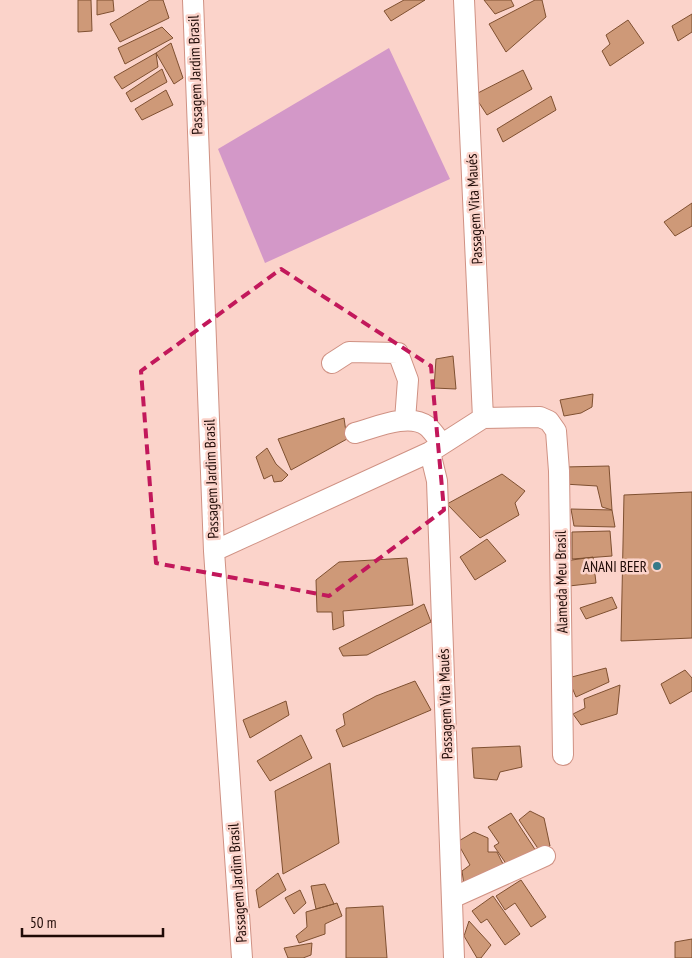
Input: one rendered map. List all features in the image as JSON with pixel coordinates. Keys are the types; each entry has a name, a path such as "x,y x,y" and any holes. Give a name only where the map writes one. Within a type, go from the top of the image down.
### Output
{"street":[{"name":"Passagem Vita Maués","path":"464,0 483,418"},
{"name":"Passagem Jardim Brasil","path":"197,3 214,551 242,958"},
{"path":"332,363 349,352 398,353 408,380 405,420"},
{"name":"Alameda Meu Brasil","path":"483,418 540,417 549,421 556,431 558,443 563,755"},
{"path":"214,551 436,448 483,418"},
{"path":"355,433 382,424 405,420 426,425 436,448"},
{"name":"Passagem Vita Maués","path":"436,448 454,958"},
{"path":"452,898 545,856"}],"highlighted area":[{"path":"281,269 431,366 444,510 329,596 156,563 141,371"}],"shaded area":[{"path":"389,48 450,179 265,263 218,149"}],"building":[{"path":"78,0 91,0 92,31 78,32"},
{"path":"97,0 113,0 114,11 97,15"},
{"path":"150,0 163,0 169,18 120,42 110,24"},
{"path":"404,0 425,0 391,21 384,11"},
{"path":"484,0 511,0 514,6 495,14"},
{"path":"535,0 542,0 546,17 506,52 489,24"},
{"path":"692,14 692,32 678,41 672,26"},
{"path":"628,20 644,43 610,66 602,51 610,44 606,35"},
{"path":"162,27 173,38 125,64 118,48"},
{"path":"171,43 183,78 174,84 156,53"},
{"path":"156,53 158,67 122,89 114,77"},
{"path":"162,69 167,82 131,102 126,93"},
{"path":"523,70 532,89 487,115 474,95"},
{"path":"166,90 173,105 142,120 135,109"},
{"path":"551,96 556,110 503,142 497,129"},
{"path":"692,203 692,226 675,236 664,222"},
{"path":"453,356 456,389 434,388 436,359"},
{"path":"593,394 592,407 581,413 564,416 560,400"},
{"path":"344,418 347,439 291,470 278,439"},
{"path":"267,448 276,464 288,475 282,481 274,482 272,475 264,479 256,457"},
{"path":"609,466 612,510 602,507 597,486 564,484 564,467"},
{"path":"502,474 525,491 515,503 519,515 480,538 447,504"},
{"name":"ANANI BEER","path":"692,492 692,638 621,641 624,495"},
{"path":"571,509 612,510 615,527 574,526"},
{"path":"610,531 612,556 572,559 572,532"},
{"path":"487,539 506,561 475,580 460,557"},
{"path":"593,557 596,583 569,586 565,561"},
{"path":"407,558 413,605 343,611 344,626 333,630 332,612 317,612 316,580 339,562"},
{"path":"612,597 617,608 586,619 580,608"},
{"path":"424,604 431,622 367,655 343,656 339,648"},
{"path":"606,668 609,682 576,697 568,678"},
{"path":"685,670 692,678 692,691 670,704 661,684"},
{"path":"415,681 431,710 343,747 336,730 345,725 343,714 376,696"},
{"path":"620,685 617,714 581,725 573,714 585,708 584,699"},
{"path":"286,701 289,715 250,738 243,720"},
{"path":"301,735 312,758 270,781 257,761"},
{"path":"520,746 522,767 500,772 497,780 474,778 472,748"},
{"path":"330,763 339,843 283,874 275,791"},
{"path":"530,811 544,818 550,846 539,850 519,820"},
{"path":"511,813 536,851 509,868 494,846 499,843 488,827"},
{"path":"474,832 488,838 488,852 497,852 505,868 464,885 462,871 470,865 457,842"},
{"path":"278,873 286,890 259,908 256,890"},
{"path":"521,880 546,917 531,927 515,903 505,910 496,896"},
{"path":"325,884 334,904 316,909 311,886"},
{"path":"300,890 306,903 294,914 285,898"},
{"path":"493,896 520,934 505,945 487,919 481,923 472,911"},
{"path":"337,903 342,916 325,924 325,934 299,943 296,936 307,927 306,912"},
{"path":"383,906 387,958 346,958 346,908"},
{"path":"469,921 491,945 481,958 477,958 464,936"},
{"path":"692,939 692,958 675,958 675,942"},
{"path":"312,943 311,955 303,958 288,958 284,948"}],"place":[{"name":"ANANI BEER","path":"657,566"}]}
